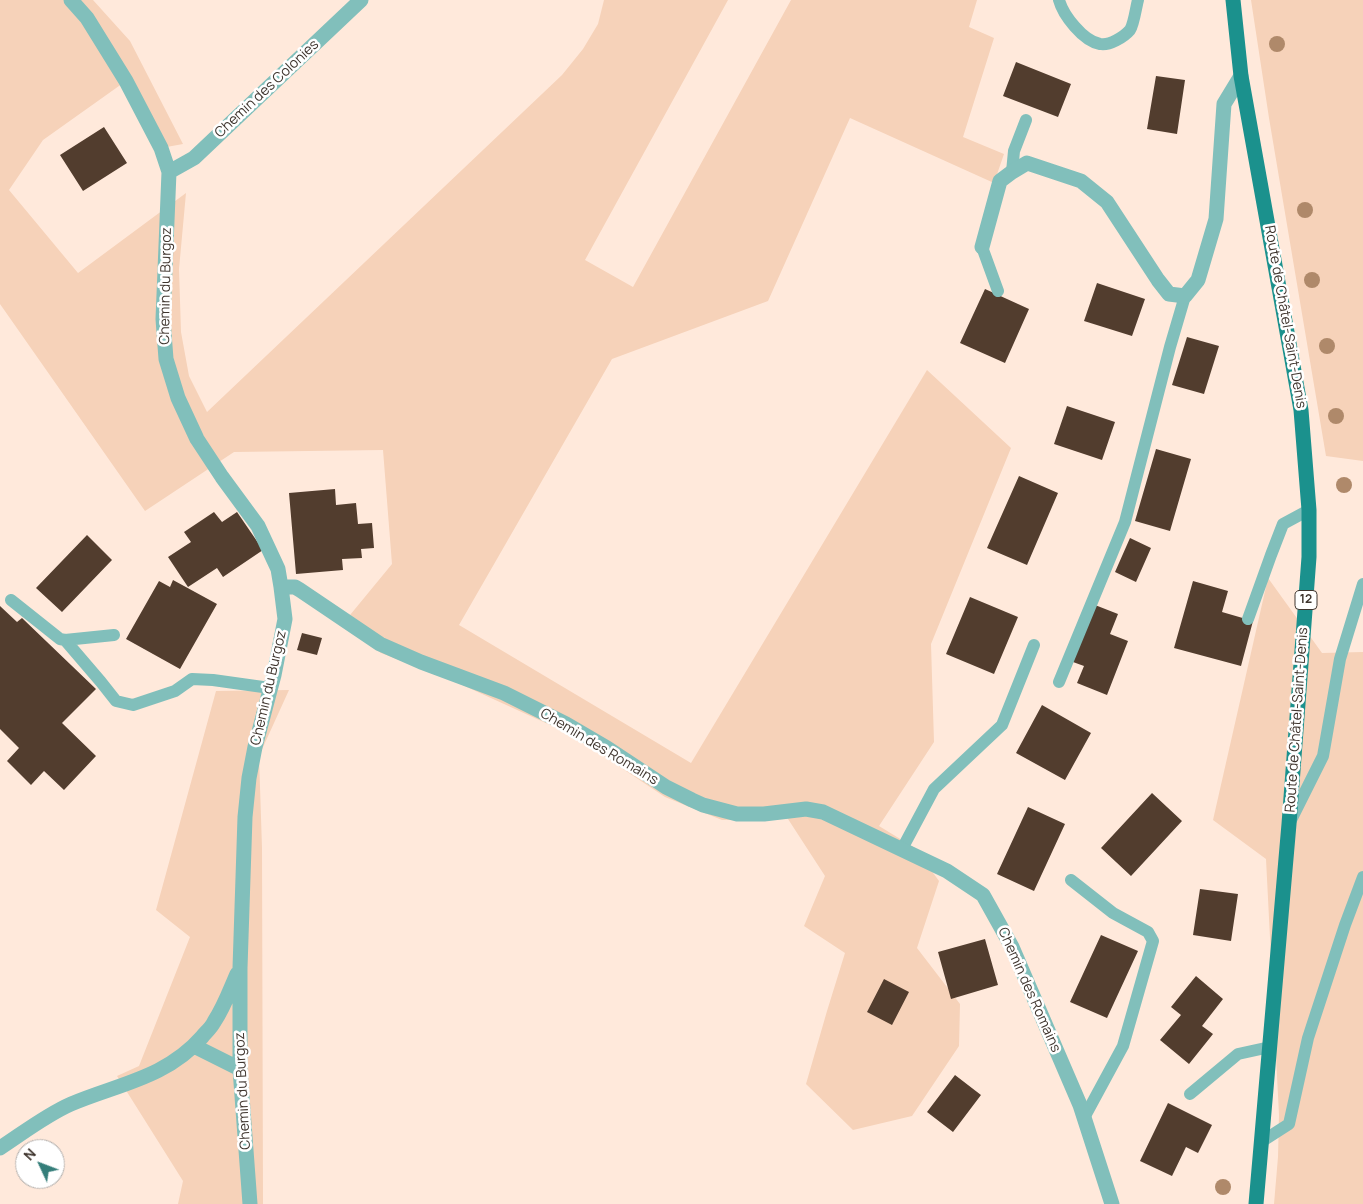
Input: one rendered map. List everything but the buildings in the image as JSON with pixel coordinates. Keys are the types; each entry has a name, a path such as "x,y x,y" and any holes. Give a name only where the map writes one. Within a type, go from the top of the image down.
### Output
{"main road":[{"name":"Route de Châtel-Saint-Denis","path":"1233,0 1241,76 1302,410 1309,510 1310,557 1256,1204"}],"street":[{"path":"71,0 87,18 126,81 162,148 170,172"},
{"name":"Chemin des Colonies","path":"170,172 194,158 361,0"},
{"path":"982,247 1000,181 1027,163 1081,181 1107,202 1169,294 1185,296 1198,280 1216,219 1224,104 1241,76"},
{"name":"Chemin du Burgoz","path":"170,172 163,319 166,360 178,398 196,439 258,526 278,569 285,619 255,747 249,778 245,817 240,968 240,1069 250,1204"},
{"name":"Chemin des Romains","path":"281,587 295,587 361,632 390,649 504,693 566,724 607,748 666,787 703,805 737,814 764,814 806,809 830,814 947,871 983,895 1012,946 1080,1105 1112,1204"},
{"path":"0,1148 31,1127 70,1105 144,1078 170,1064 194,1046 214,1024 225,1004 240,968"},
{"path":"194,1046 240,1069"}],"lane":[{"path":"1059,0 1061,7 1075,28 1087,38 1100,44 1114,42 1131,29 1138,0"},
{"path":"1012,172 1014,151 1026,120"},
{"path":"982,247 998,291"},
{"path":"1059,682 1125,522 1185,296"},
{"path":"1248,619 1283,524 1309,510"},
{"path":"1289,824 1323,756 1340,659 1363,584"},
{"path":"11,600 60,639 114,635"},
{"path":"65,640 116,701 124,703 133,705 155,698 175,690 192,680 213,680 270,688"},
{"path":"902,849 934,789 1002,725 1034,645"},
{"path":"1261,1142 1289,1124 1308,1038 1345,925 1363,877"},
{"path":"1071,880 1113,914 1148,932 1154,941 1123,1046 1084,1118"},
{"path":"1190,1094 1238,1054 1270,1047"}],"shaded area":[{"path":"0,0 93,0 130,41 183,144 161,148 126,81 43,140 9,190 78,273 186,193 179,269 181,332 189,376 207,412 562,75 583,49 598,24 604,0 728,0 585,260 633,287 791,0 977,0 969,27 994,38 963,137 1004,154 994,183 850,118 768,301 612,359 459,625 691,763 927,370 1011,448 931,644 934,742 879,826 915,848 939,881 917,948 960,1004 959,1046 912,1116 853,1130 806,1084 845,953 804,926 825,876 788,819 722,820 665,797 572,735 458,683 381,653 341,626 392,564 383,450 234,452 145,511 0,304"},
{"path":"1251,0 1363,0 1363,461 1326,456"},
{"path":"1268,578 1322,653 1363,652 1363,1204 1274,1204 1279,1115 1266,859 1213,820"},
{"path":"289,690 259,756 262,848 263,1204 178,1204 183,1181 117,1076 139,1066 190,937 156,910 216,691"}]}
